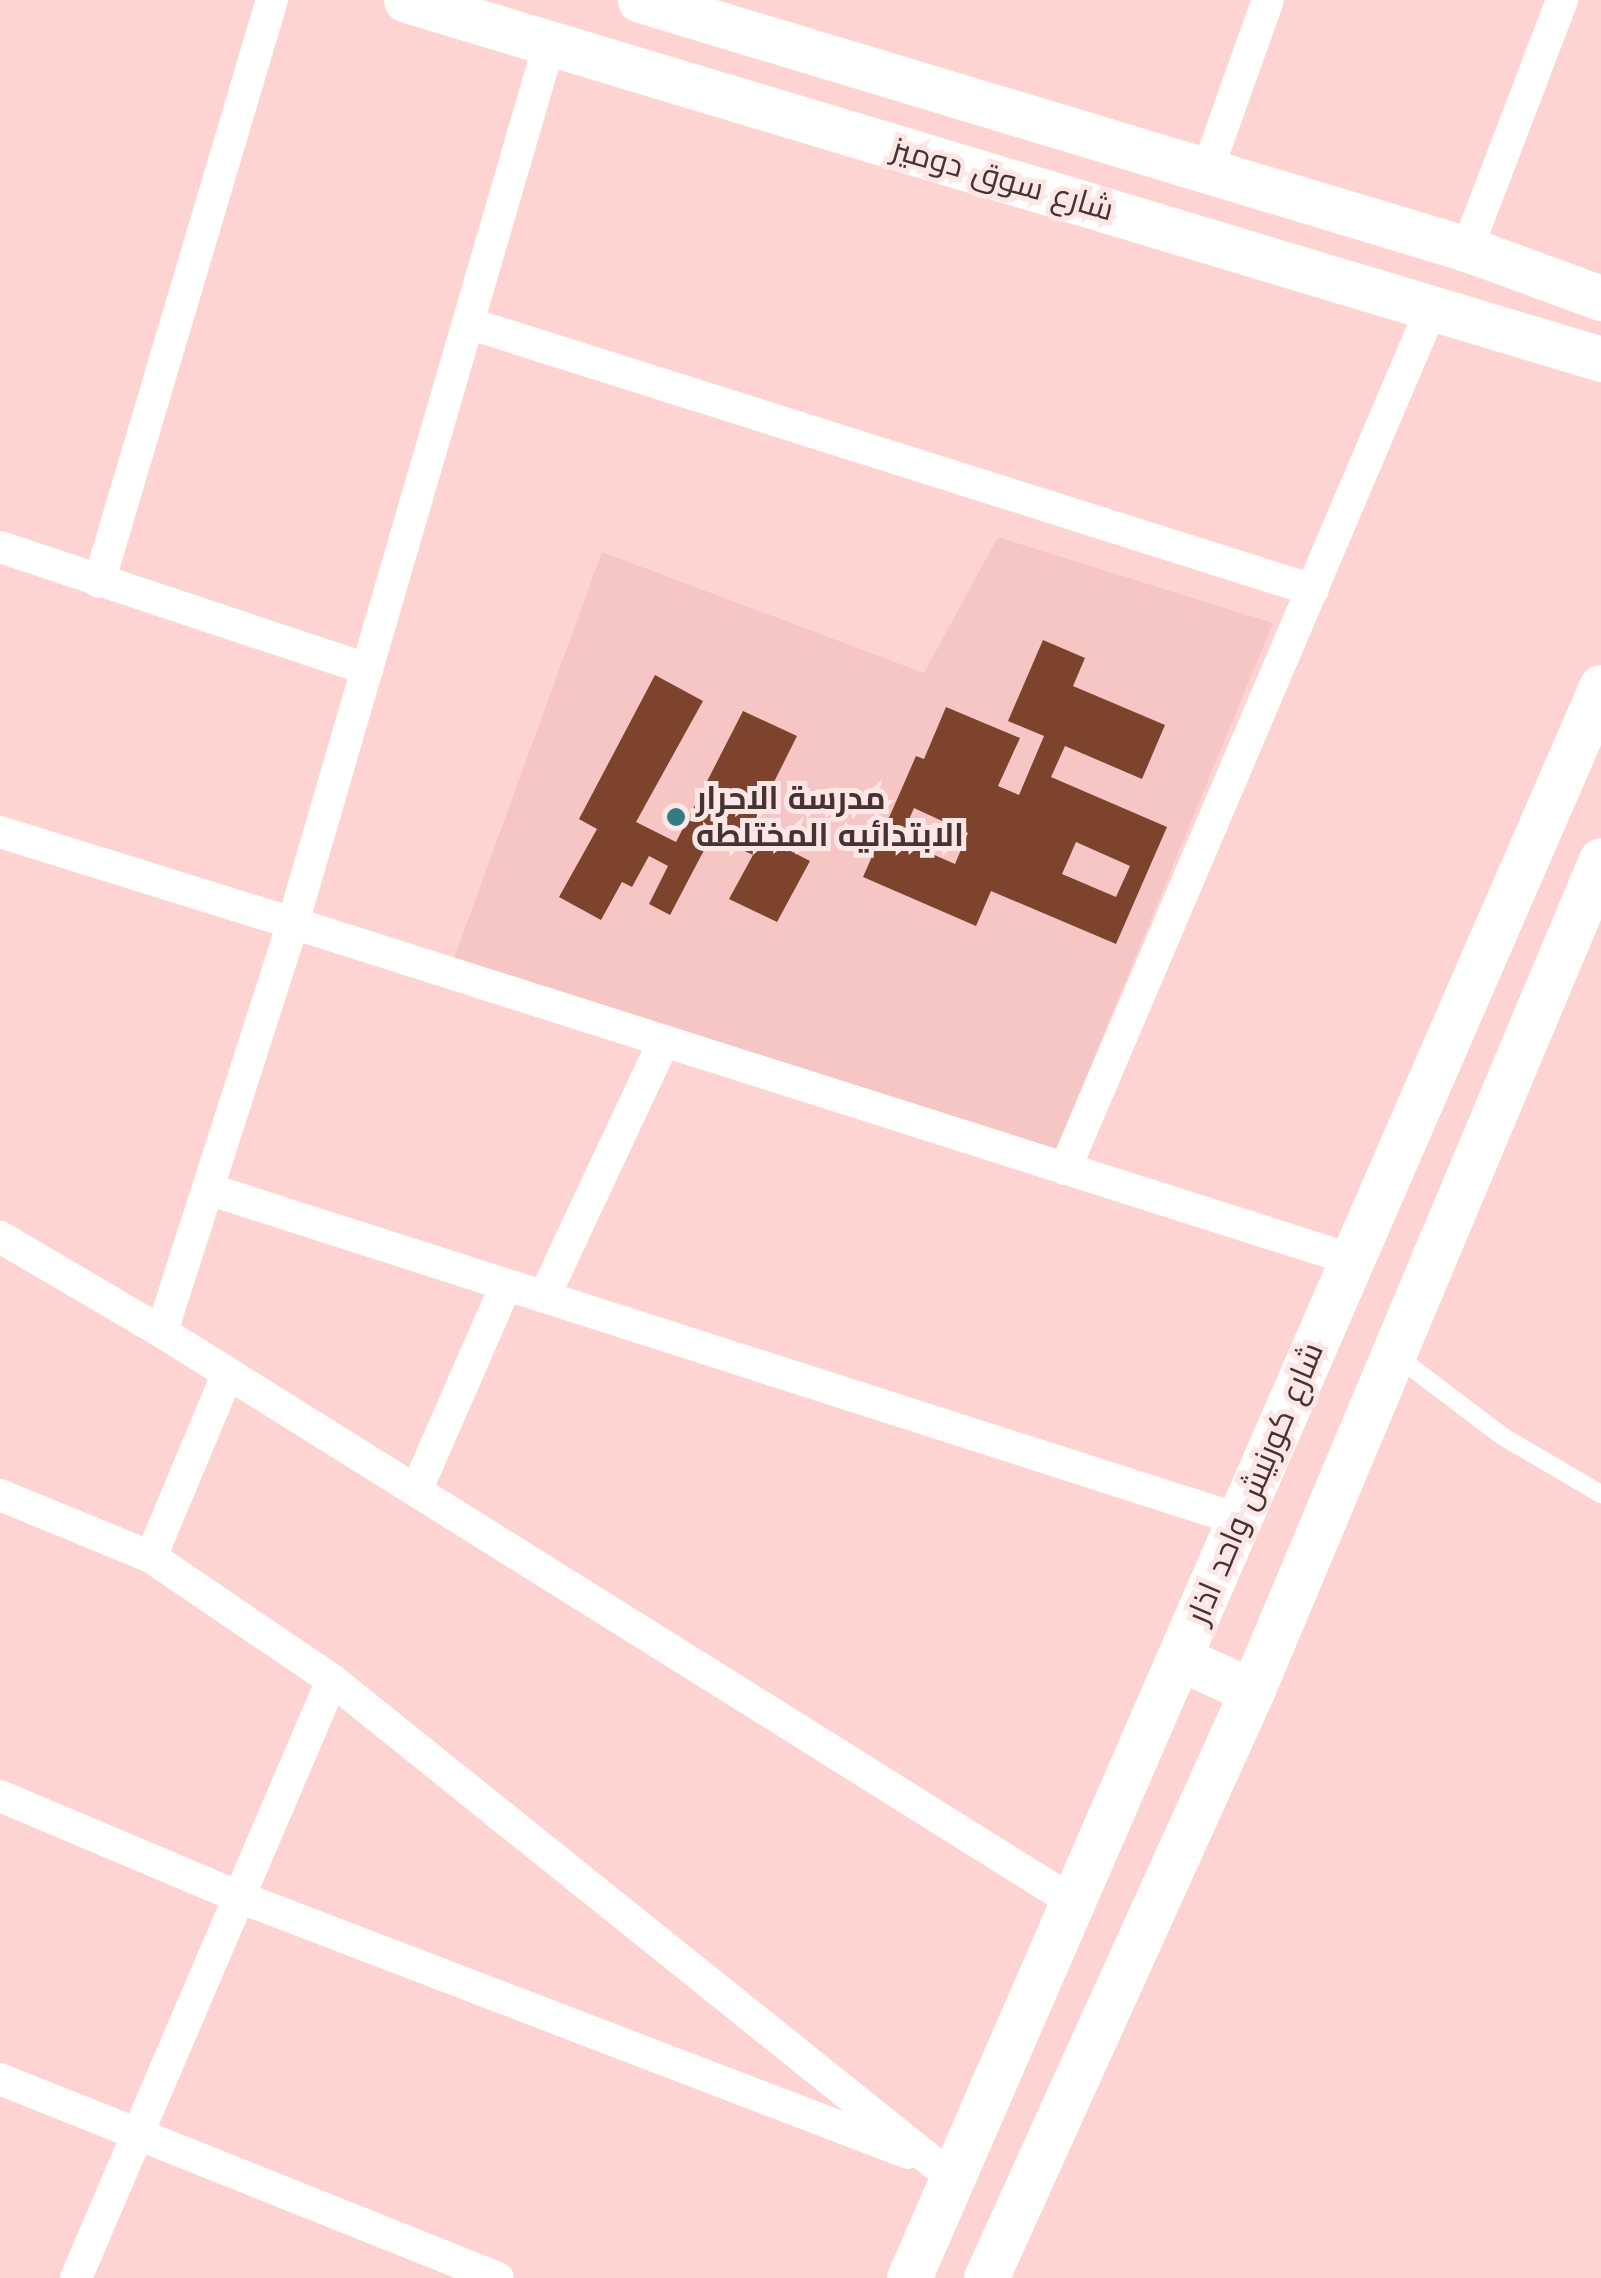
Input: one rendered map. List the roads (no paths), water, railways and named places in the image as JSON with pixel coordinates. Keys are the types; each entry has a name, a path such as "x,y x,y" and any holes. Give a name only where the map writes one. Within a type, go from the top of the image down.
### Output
{"main road":[{"name":"شارع سوق دوميز","path":"406,0 1433,305 1601,359"},
{"name":"شارع سوق دوميز","path":"640,0 1466,249 1601,298"},
{"path":"813,123 832,58"},
{"name":"شارع كورنيش واحد اذار","path":"909,2278 945,2168 1181,1659 1350,1259 1601,687"},
{"path":"986,2278 1252,1691 1601,860"},
{"path":"1181,1659 1252,1691"}],"street":[{"path":"99,582 272,0"},
{"path":"1206,170 1268,0"},
{"path":"1466,249 1562,0"},
{"path":"162,1332 294,923 549,45"},
{"path":"1064,1169 1433,305"},
{"path":"468,323 1313,590"},
{"path":"0,547 367,669"},
{"path":"0,832 1350,1259"},
{"path":"544,1298 664,1041"},
{"path":"208,1190 1238,1519"},
{"path":"0,1238 162,1332 1072,1901"},
{"path":"416,1491 506,1285"},
{"path":"151,1557 228,1373"},
{"path":"0,1495 151,1557 332,1680 945,2168"},
{"path":"76,2278 332,1680"},
{"path":"0,1796 239,1897 945,2168"},
{"path":"0,2079 498,2278"}],"lane":[{"path":"1393,1354 1502,1436 1601,1494"}],"place":[{"name":"مدرسة الاحرار الابتدائيه المختلطه","path":"676,817"}]}
